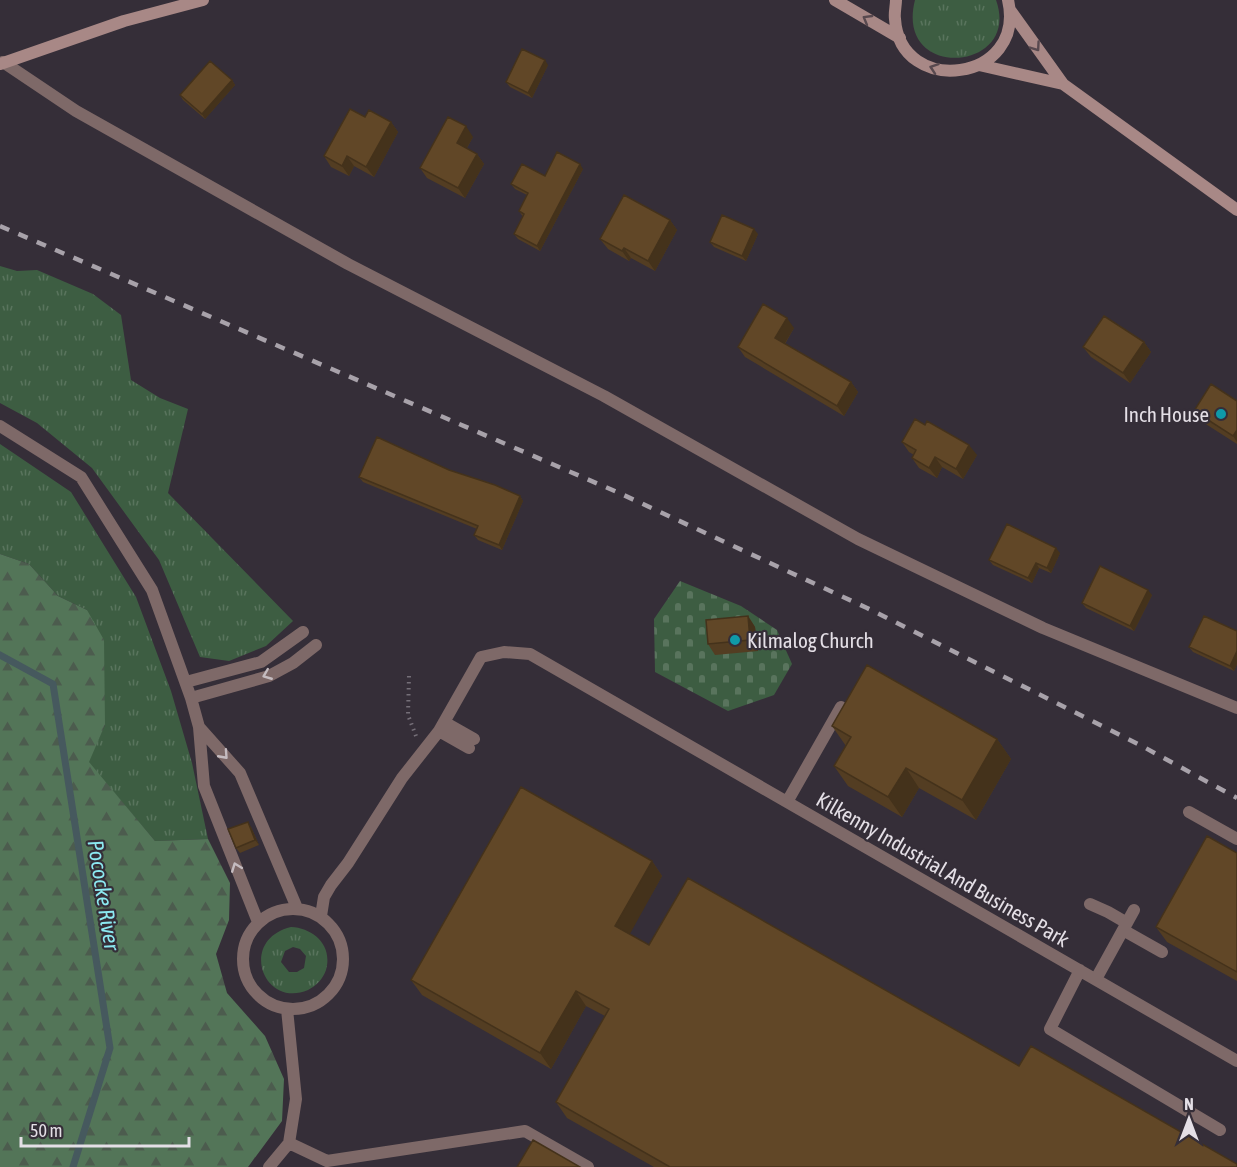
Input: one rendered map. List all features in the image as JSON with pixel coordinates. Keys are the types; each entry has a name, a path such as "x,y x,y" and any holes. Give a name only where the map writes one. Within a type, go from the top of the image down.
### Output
{"main road":[{"path":"2,63 124,21 203,0"},
{"path":"835,0 900,38"},
{"path":"896,0 895,19 900,38 910,53 925,65 943,71 961,71 979,65 993,55 1003,42 1009,26 1009,5"},
{"path":"1009,5 1063,84 1237,210"},
{"path":"979,65 1063,84"}],"street":[{"path":"2,63 76,111 348,264 604,396 858,539 1043,628 1237,708"},
{"path":"0,426 81,477 152,590 186,682 199,727 204,786 258,922"},
{"path":"186,682 261,662 303,632"},
{"path":"191,698 268,676 293,663 316,645"},
{"name":"Kilkenny Industrial And Business Park","path":"321,916 324,897 331,885 348,863 402,778 441,726 481,657 504,652 530,654 1237,1060"},
{"name":"Kilkenny Industrial And Business Park","path":"788,802 841,707"},
{"path":"441,726 471,743"},
{"path":"199,727 240,773 297,908"},
{"path":"1189,813 1237,839"},
{"path":"1089,904 1108,912 1162,952"},
{"path":"297,908 321,916 333,928 341,943 344,959 341,976 332,991 320,1002 304,1008 287,1009 271,1005 258,995 248,982 243,967 243,950 248,935 269,913 297,908"},
{"path":"1096,979 1134,910"},
{"name":"Kilkenny Industrial And Business Park","path":"1080,970 1050,1029 1220,1130"},
{"path":"269,1167 289,1143 296,1099 287,1009"},
{"path":"289,1143 327,1161 525,1131 588,1167"}],"path":[{"path":"410,676 408,715 412,730 418,739"}],"green space":[{"path":"915,0 996,0 999,24 991,42 976,53 957,58 938,55 922,45 914,26"},
{"path":"0,266 17,271 37,270 93,294 121,315 131,380 160,398 188,409 168,493 293,621 266,646 229,661 200,657 159,560 92,468 37,423 0,403"},
{"path":"0,444 71,492 136,597 171,691 192,763 208,839 155,841 88,762 105,725 87,610 58,596 29,564 0,554"},
{"path":"0,554 29,564 58,596 87,610 104,640 105,725 89,762 155,841 208,839 230,883 229,920 216,954 227,993 265,1036 284,1079 282,1121 248,1167 0,1167"},
{"path":"680,581 741,606 777,630 792,664 774,695 728,711 655,672 654,619"},
{"path":"291,927 314,934 327,953 326,970 319,982 308,990 292,993 279,990 269,982 263,970 261,958 265,945 275,934","holes":["293,947 300,949 306,956 304,968 297,972 289,972 281,962 285,951"]}],"building":[{"path":"522,49 545,60 528,93 506,82"},
{"path":"210,61 232,80 202,114 180,95"},
{"path":"350,109 365,117 369,110 391,122 366,167 347,156 342,166 324,156"},
{"path":"448,117 466,126 457,143 477,154 458,188 420,168"},
{"path":"557,152 580,164 537,246 514,234 524,214 519,211 528,193 511,184 522,164 545,176"},
{"path":"624,195 670,220 648,261 624,248 622,251 600,239"},
{"path":"722,215 754,229 742,256 710,242"},
{"path":"763,304 787,318 775,338 851,382 837,406 738,347"},
{"path":"1104,316 1144,342 1123,373 1083,347"},
{"name":"Inch House","path":"1211,384 1237,401 1237,430 1233,436 1194,411"},
{"path":"915,419 925,425 927,421 969,445 956,469 935,457 929,468 912,458 916,450 902,442"},
{"path":"377,437 449,470 520,496 499,545 474,535 478,526 359,477"},
{"path":"1007,524 1056,548 1047,568 1036,563 1028,578 989,560"},
{"path":"1100,566 1148,590 1130,626 1082,603"},
{"path":"748,616 750,640 708,644 706,620"},
{"path":"1204,616 1237,631 1237,651 1230,666 1189,647"},
{"path":"867,665 997,739 962,800 906,768 888,797 834,766 851,737 832,726"},
{"path":"521,787 652,861 615,926 649,945 688,878 1019,1066 1031,1046 1237,1164 1237,1167 670,1167 556,1102 609,1009 576,991 540,1053 411,980"},
{"path":"248,822 255,840 236,848 228,829"},
{"path":"1207,836 1237,853 1237,972 1156,927"},
{"path":"533,1140 580,1167 517,1167"}],"waterway":[{"name":"Pococke River","path":"0,655 53,684 110,1048 73,1167"}],"railway":[{"path":"0,226 617,492 867,608 1140,745 1237,798"}],"place":[{"name":"Inch House","path":"1221,414"},
{"name":"Kilmalog Church","path":"735,640"}]}
